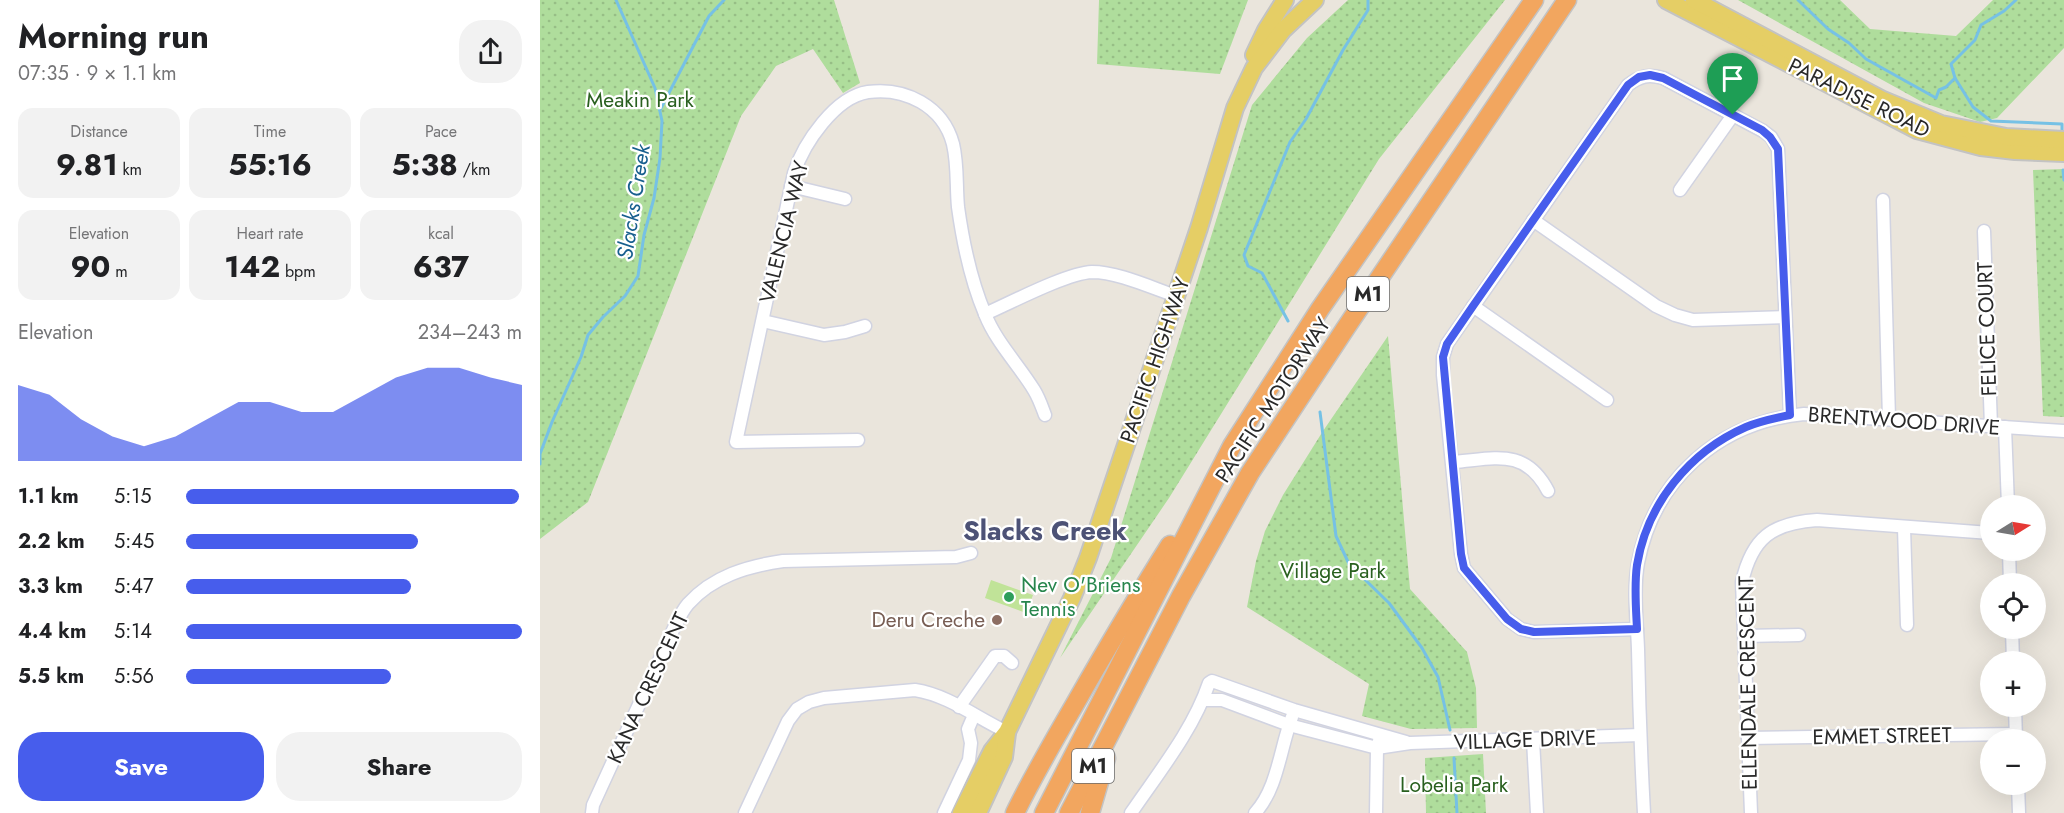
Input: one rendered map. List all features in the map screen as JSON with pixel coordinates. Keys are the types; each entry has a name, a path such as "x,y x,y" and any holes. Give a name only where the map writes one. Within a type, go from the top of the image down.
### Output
{"highway":[{"name":"PACIFIC MOTORWAY","path":"1044,813 1232,446 1320,309 1534,0"},
{"name":"PACIFIC MOTORWAY","path":"1069,813 1181,596 1251,473 1345,329 1567,0"},
{"path":"1015,813 1029,784 1134,601 1232,446"},
{"path":"1090,813 1118,719"}],"main road":[{"path":"1254,68 1253,58 1266,30 1286,0"},
{"name":"PACIFIC HIGHWAY","path":"961,813 992,751 1007,732 1072,598 1176,297 1235,108 1254,68 1283,30 1315,0"},
{"name":"PARADISE ROAD","path":"1666,0 1917,130 1981,147 2064,153"},
{"name":"PARADISE ROAD","path":"1694,0 1884,100 1941,124 2006,137 2064,140"},
{"name":"PACIFIC HIGHWAY","path":"978,813 1004,757 1007,732"}],"street":[{"path":"1637,629 1534,632 1521,629 1507,619 1464,568 1443,357 1447,344 1533,220 1628,85 1639,77 1650,75 1663,78 1762,130 1778,149 1790,415"},
{"name":"VALENCIA WAY","path":"858,440 736,442 798,161 806,147 839,105 860,93 892,90 909,95 938,116 947,129 953,143 961,225 976,291 996,337 1035,391 1045,415"},
{"path":"1680,190 1733,115"},
{"path":"791,186 845,199"},
{"path":"1883,200 1889,418"},
{"path":"1533,220 1656,306 1675,315 1693,320 1784,317"},
{"name":"FELICE COURT","path":"1984,231 1990,426"},
{"path":"985,314 1076,274 1093,272 1110,274 1176,297"},
{"path":"1473,306 1607,400"},
{"path":"763,321 824,335 865,326"},
{"name":"BRENTWOOD DRIVE","path":"1644,813 1637,629 1637,565 1655,510 1671,486 1691,463 1726,437 1755,424 1790,415 1889,418 2064,431"},
{"path":"2005,427 2008,495"},
{"path":"1452,462 1508,458 1519,460 1542,478 1548,491"},
{"name":"ELLENDALE CRESCENT","path":"1750,813 1742,582 1754,548 1780,526 1798,521 1817,520 1904,528 1980,532"},
{"path":"1904,528 1907,625"},
{"name":"KANA CRESCENT","path":"592,813 593,805 674,628 688,605 708,586 729,574 757,564 783,561 956,557 971,553"},
{"path":"1745,636 1799,635"},
{"path":"959,707 995,656 1004,656 1012,663"},
{"name":"VILLAGE DRIVE","path":"1410,743 1294,710 1216,682 1209,683 1203,700 1222,700 1289,725 1377,748 1410,743 1640,735"},
{"path":"745,813 788,721 797,709 809,702 824,698 915,690 938,696 1007,732"},
{"path":"1131,813 1185,732 1203,700"},
{"path":"1255,813 1271,787 1294,710"},
{"path":"944,813 969,760 971,743 968,729 974,715"},
{"path":"1376,813 1377,748 1381,734"},
{"name":"EMMET STREET","path":"1748,738 1980,737"},
{"path":"1533,740 1537,813"},
{"path":"2018,795 2019,813"}],"green space":[{"name":"Meakin Park","path":"540,0 834,0 860,83 843,93 813,49 776,66 741,116 588,502 540,539"},
{"path":"1099,0 1248,0 1220,74 1097,64"},
{"path":"1348,0 1505,0 1379,159 1169,498 1060,658 1111,558 1252,105 1307,38"},
{"path":"1738,0 1840,0 1870,29 1956,36 1993,0 2064,0 2064,48 1997,118 1980,122 1924,103"},
{"path":"2064,169 2064,417 2043,416 2033,170"},
{"name":"Village Park","path":"1388,336 1410,589 1467,652 1476,688 1477,728 1411,729 1362,716 1369,684 1247,607 1256,561 1265,531 1283,495 1323,431"},
{"name":"Nev O'Briens Tennis","path":"991,580 1033,595 1026,613 985,598"},
{"name":"Lobelia Park","path":"1483,754 1486,813 1426,813 1425,758"}],"waterway":[{"name":"Slacks Creek","path":"540,464 540,454 588,335 625,296 638,276 644,235 654,198 660,158 662,121 655,88 616,0"},
{"path":"660,110 709,16 724,0"},
{"path":"1288,321 1262,273 1248,266 1244,255 1290,142 1306,119 1343,50 1368,10 1368,0"},
{"path":"1798,0 1828,29 1849,43 1866,59 1936,98 1939,90 1955,78 1951,64 1975,40 1981,25 2004,11 2016,0"},
{"path":"1955,78 1973,107 1991,121 2062,124 2062,130"},
{"path":"2063,170 2064,180"},
{"path":"1320,412 1336,536 1349,564 1389,603 1422,648 1438,677 1450,730"},
{"path":"1454,758 1457,813"}],"place":[{"name":"Nev O'Briens Tennis","path":"1009,597"},
{"name":"Deru Creche","path":"997,620"}],"district":[{"name":"Slacks Creek","path":"1045,530"}],"route":[{"path":"1650,75 1663,78 1733,115 1762,130 1778,149 1790,415 1746,427 1726,437 1691,463 1671,486 1655,510 1637,565 1637,629 1534,632 1521,629 1507,619 1464,568 1443,375 1443,357 1447,344 1628,85 1639,77 1650,75"}]}
